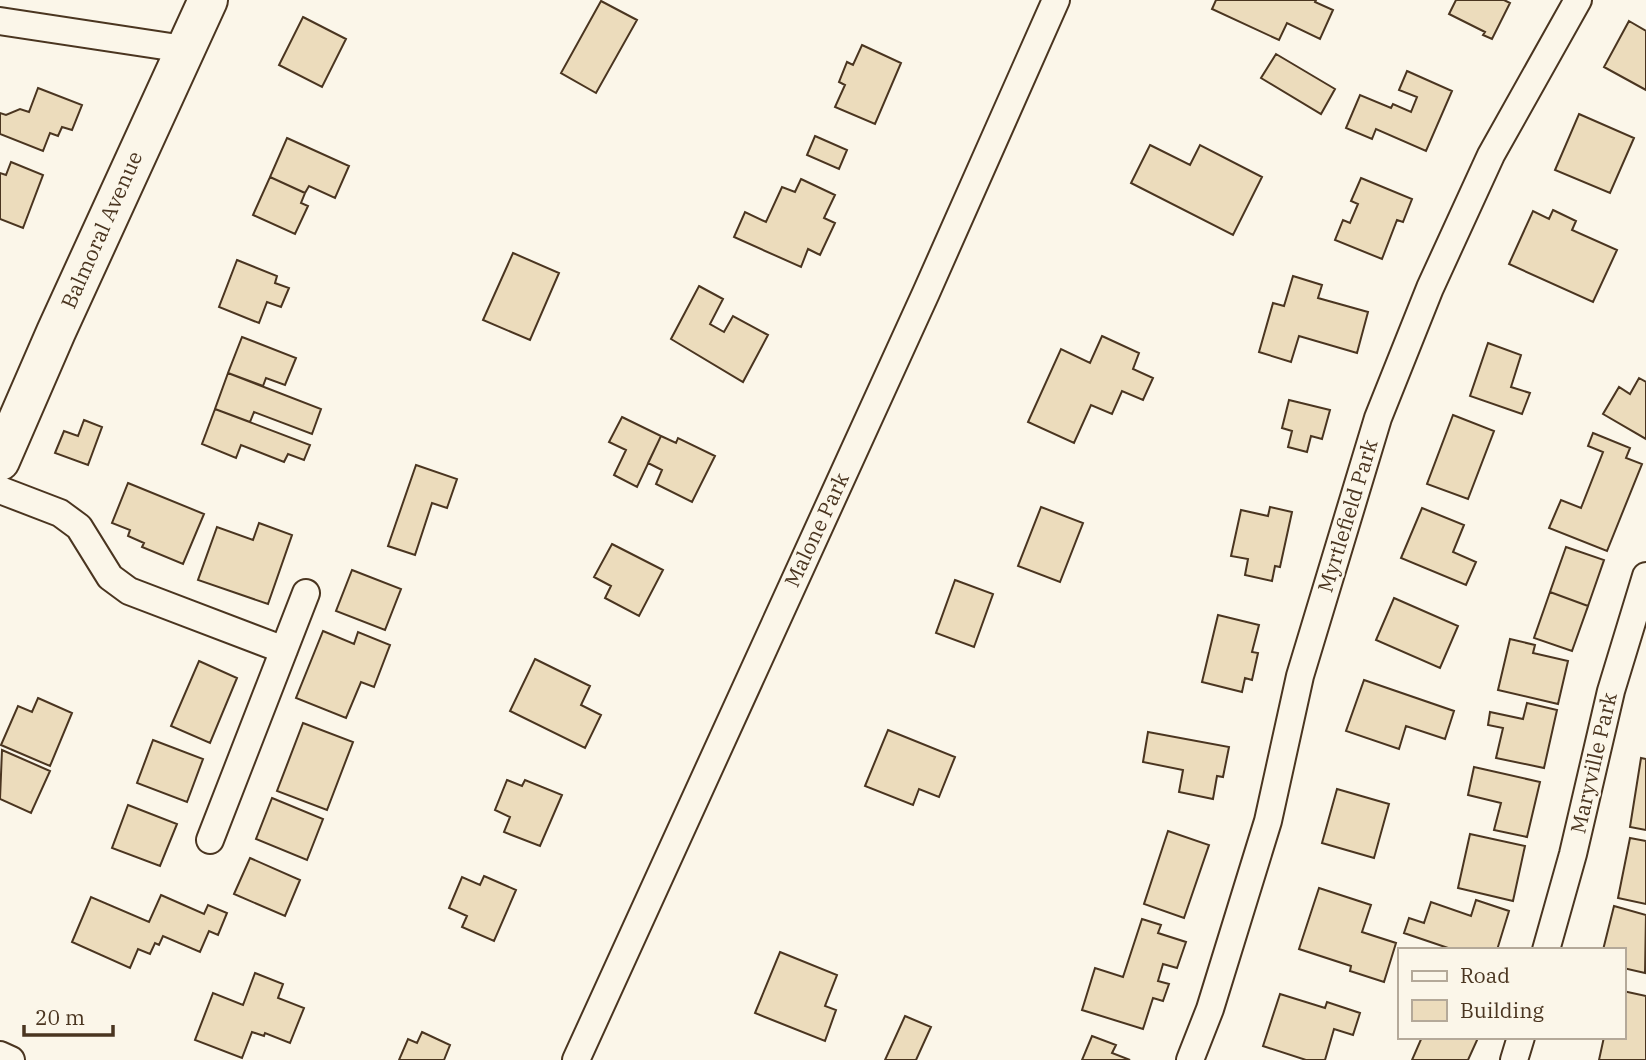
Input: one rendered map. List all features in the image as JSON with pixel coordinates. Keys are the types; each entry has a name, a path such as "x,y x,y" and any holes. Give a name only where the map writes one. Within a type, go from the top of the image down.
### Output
{"highway":[{"name":"Balmoral Avenue","path":"0,461 208,0"}],"street":[{"name":"Malone Park","path":"576,1060 926,293 1056,0"},
{"name":"Myrtlefield Park","path":"1190,1060 1210,1009 1268,821 1300,676 1378,418 1430,288 1491,155 1578,0"},
{"path":"0,21 184,49"},
{"path":"0,490 60,513 79,527 110,577 129,591 284,650"},
{"name":"Maryville Park","path":"1547,948 1573,854 1611,691 1646,576"},
{"path":"210,840 306,593"},
{"path":"1514,1060 1520,1039"},
{"path":"0,1055 11,1060"}],"building":[{"path":"1216,0 1316,0 1315,2 1333,10 1320,39 1287,23 1279,40 1212,9"},
{"path":"1456,0 1504,0 1510,3 1492,39 1483,35 1485,32 1449,14"},
{"path":"601,1 637,20 596,93 561,73"},
{"path":"303,17 346,39 322,87 279,65"},
{"path":"1629,21 1646,31 1646,90 1604,67"},
{"path":"862,45 901,63 875,124 835,107 845,85 839,82 847,62 853,65"},
{"path":"1276,54 1335,89 1321,114 1261,78"},
{"path":"1407,71 1452,91 1426,151 1376,129 1372,139 1346,128 1360,95 1391,108 1393,104 1411,112 1417,97 1399,90"},
{"path":"38,88 82,105 72,130 62,127 58,136 50,133 43,151 0,134 0,113 6,115 20,109 29,112"},
{"path":"1579,114 1634,138 1610,193 1555,170"},
{"path":"815,136 847,150 839,169 807,155"},
{"path":"287,138 349,166 335,198 309,186 305,193 270,177"},
{"path":"1150,145 1190,165 1200,145 1262,177 1233,235 1131,183"},
{"path":"11,162 43,175 23,228 0,219 0,173 6,175"},
{"path":"270,177 305,193 301,203 308,206 295,234 253,215"},
{"path":"1361,178 1412,199 1403,222 1397,220 1382,259 1335,240 1343,220 1350,223 1358,204 1351,201"},
{"path":"801,179 835,195 824,218 835,223 820,255 808,249 801,267 734,237 745,212 766,222 782,187 795,192"},
{"path":"1553,210 1576,221 1572,230 1617,250 1593,302 1509,264 1533,211 1549,219"},
{"path":"513,253 559,273 530,340 483,320"},
{"path":"237,260 277,276 275,283 289,288 281,307 267,302 259,323 219,307"},
{"path":"1293,276 1322,285 1318,298 1368,312 1357,353 1299,336 1291,362 1259,352 1273,303 1284,306"},
{"path":"699,286 723,299 710,324 724,332 733,316 768,335 743,382 671,339"},
{"path":"1102,336 1139,353 1133,369 1153,378 1143,400 1122,391 1112,414 1091,405 1074,443 1028,422 1061,349 1090,363"},
{"path":"242,337 296,358 285,385 266,378 263,386 228,373"},
{"path":"1488,343 1521,355 1511,387 1530,393 1522,414 1470,396"},
{"path":"228,373 321,409 312,434 254,412 250,422 215,409"},
{"path":"1639,378 1646,382 1646,439 1603,414 1619,387 1630,394"},
{"path":"1289,400 1330,410 1322,439 1311,436 1307,452 1288,447 1292,431 1282,428"},
{"path":"215,409 310,445 304,460 288,454 284,462 241,445 236,458 202,444"},
{"path":"1453,415 1494,431 1468,499 1427,484"},
{"path":"622,417 661,436 637,487 614,475 626,450 609,442"},
{"path":"84,420 102,427 88,465 55,453 64,431 78,436"},
{"path":"1593,433 1630,448 1626,458 1642,464 1607,551 1549,528 1561,500 1581,508 1603,452 1588,446"},
{"path":"661,436 676,443 678,438 715,456 692,502 656,484 662,470 648,463"},
{"path":"416,465 457,479 447,508 432,503 415,555 388,546"},
{"path":"128,483 204,514 183,564 142,547 144,543 128,536 130,530 112,523"},
{"path":"1041,507 1083,523 1060,582 1018,566"},
{"path":"1270,507 1292,512 1280,567 1275,566 1272,581 1245,575 1248,559 1231,556 1241,510 1268,516"},
{"path":"1422,508 1464,525 1453,552 1476,562 1466,585 1401,558"},
{"path":"259,523 292,535 268,604 198,580 217,527 253,540"},
{"path":"612,544 663,570 639,616 605,598 611,586 594,577"},
{"path":"1566,547 1604,560 1588,606 1550,592"},
{"path":"352,570 401,589 385,630 336,611"},
{"path":"955,580 993,594 974,647 936,633"},
{"path":"1550,592 1588,606 1572,651 1534,638"},
{"path":"1394,598 1458,626 1440,668 1376,640"},
{"path":"1218,615 1259,625 1252,652 1258,653 1252,680 1245,678 1242,692 1202,682"},
{"path":"323,631 354,644 358,632 390,645 374,687 361,682 346,718 296,698"},
{"path":"1510,639 1535,645 1533,653 1568,661 1558,704 1498,690"},
{"path":"535,659 590,686 581,705 601,715 585,748 510,711"},
{"path":"199,661 237,678 210,743 171,726"},
{"path":"1364,680 1454,711 1445,739 1406,726 1399,749 1346,731"},
{"path":"38,698 72,713 50,766 1,745 18,706 32,712"},
{"path":"1527,703 1557,710 1544,768 1496,758 1503,728 1488,725 1490,712 1523,719"},
{"path":"303,723 353,742 327,810 277,791"},
{"path":"888,730 955,757 939,797 919,789 913,805 865,786"},
{"path":"1148,732 1229,747 1223,777 1217,776 1213,799 1179,792 1183,770 1143,762"},
{"path":"153,740 203,759 187,802 137,783"},
{"path":"2,750 50,771 31,813 0,799"},
{"path":"1641,758 1646,759 1646,830 1630,827"},
{"path":"1474,767 1540,782 1527,837 1494,830 1501,803 1468,795"},
{"path":"507,780 522,786 525,780 562,795 540,846 504,832 510,817 495,810"},
{"path":"1337,789 1389,804 1374,858 1322,843"},
{"path":"272,798 323,819 307,860 256,839"},
{"path":"128,805 177,824 160,866 112,848"},
{"path":"1168,831 1209,845 1184,918 1144,904"},
{"path":"1470,834 1525,846 1513,901 1458,888"},
{"path":"1630,838 1646,841 1646,904 1618,898"},
{"path":"250,858 300,880 285,916 234,894"},
{"path":"484,876 516,890 494,941 462,927 467,916 449,908 462,877 480,885"},
{"path":"1319,888 1371,905 1362,932 1396,943 1384,982 1350,971 1351,966 1299,949"},
{"path":"161,895 204,914 208,905 227,913 218,935 209,931 200,952 163,936 159,945 155,943 150,954 138,949 130,968 72,942 91,897 149,922"},
{"path":"1476,900 1509,911 1498,948 1448,948 1404,933 1409,918 1424,923 1431,902 1471,916"},
{"path":"1614,906 1646,915 1645,973 1625,968 1625,948 1604,948"},
{"path":"1142,919 1161,925 1158,933 1186,942 1177,968 1163,964 1158,981 1169,984 1163,1001 1153,998 1143,1029 1082,1010 1095,968 1123,977"},
{"path":"780,952 837,975 825,1006 836,1010 825,1041 755,1013"},
{"path":"255,973 283,984 278,998 304,1008 290,1043 265,1033 264,1036 252,1032 242,1058 195,1040 213,993 243,1005"},
{"path":"1625,991 1646,996 1646,1060 1599,1060 1604,1039 1625,1039"},
{"path":"1280,994 1325,1008 1327,1002 1360,1013 1353,1035 1334,1029 1325,1060 1306,1060 1263,1046"},
{"path":"905,1016 931,1027 916,1060 885,1060"},
{"path":"422,1032 450,1045 444,1060 399,1060 408,1039 417,1043"},
{"path":"1092,1036 1116,1045 1112,1053 1130,1060 1082,1060"},
{"path":"1421,1039 1478,1039 1468,1060 1412,1060"}]}
